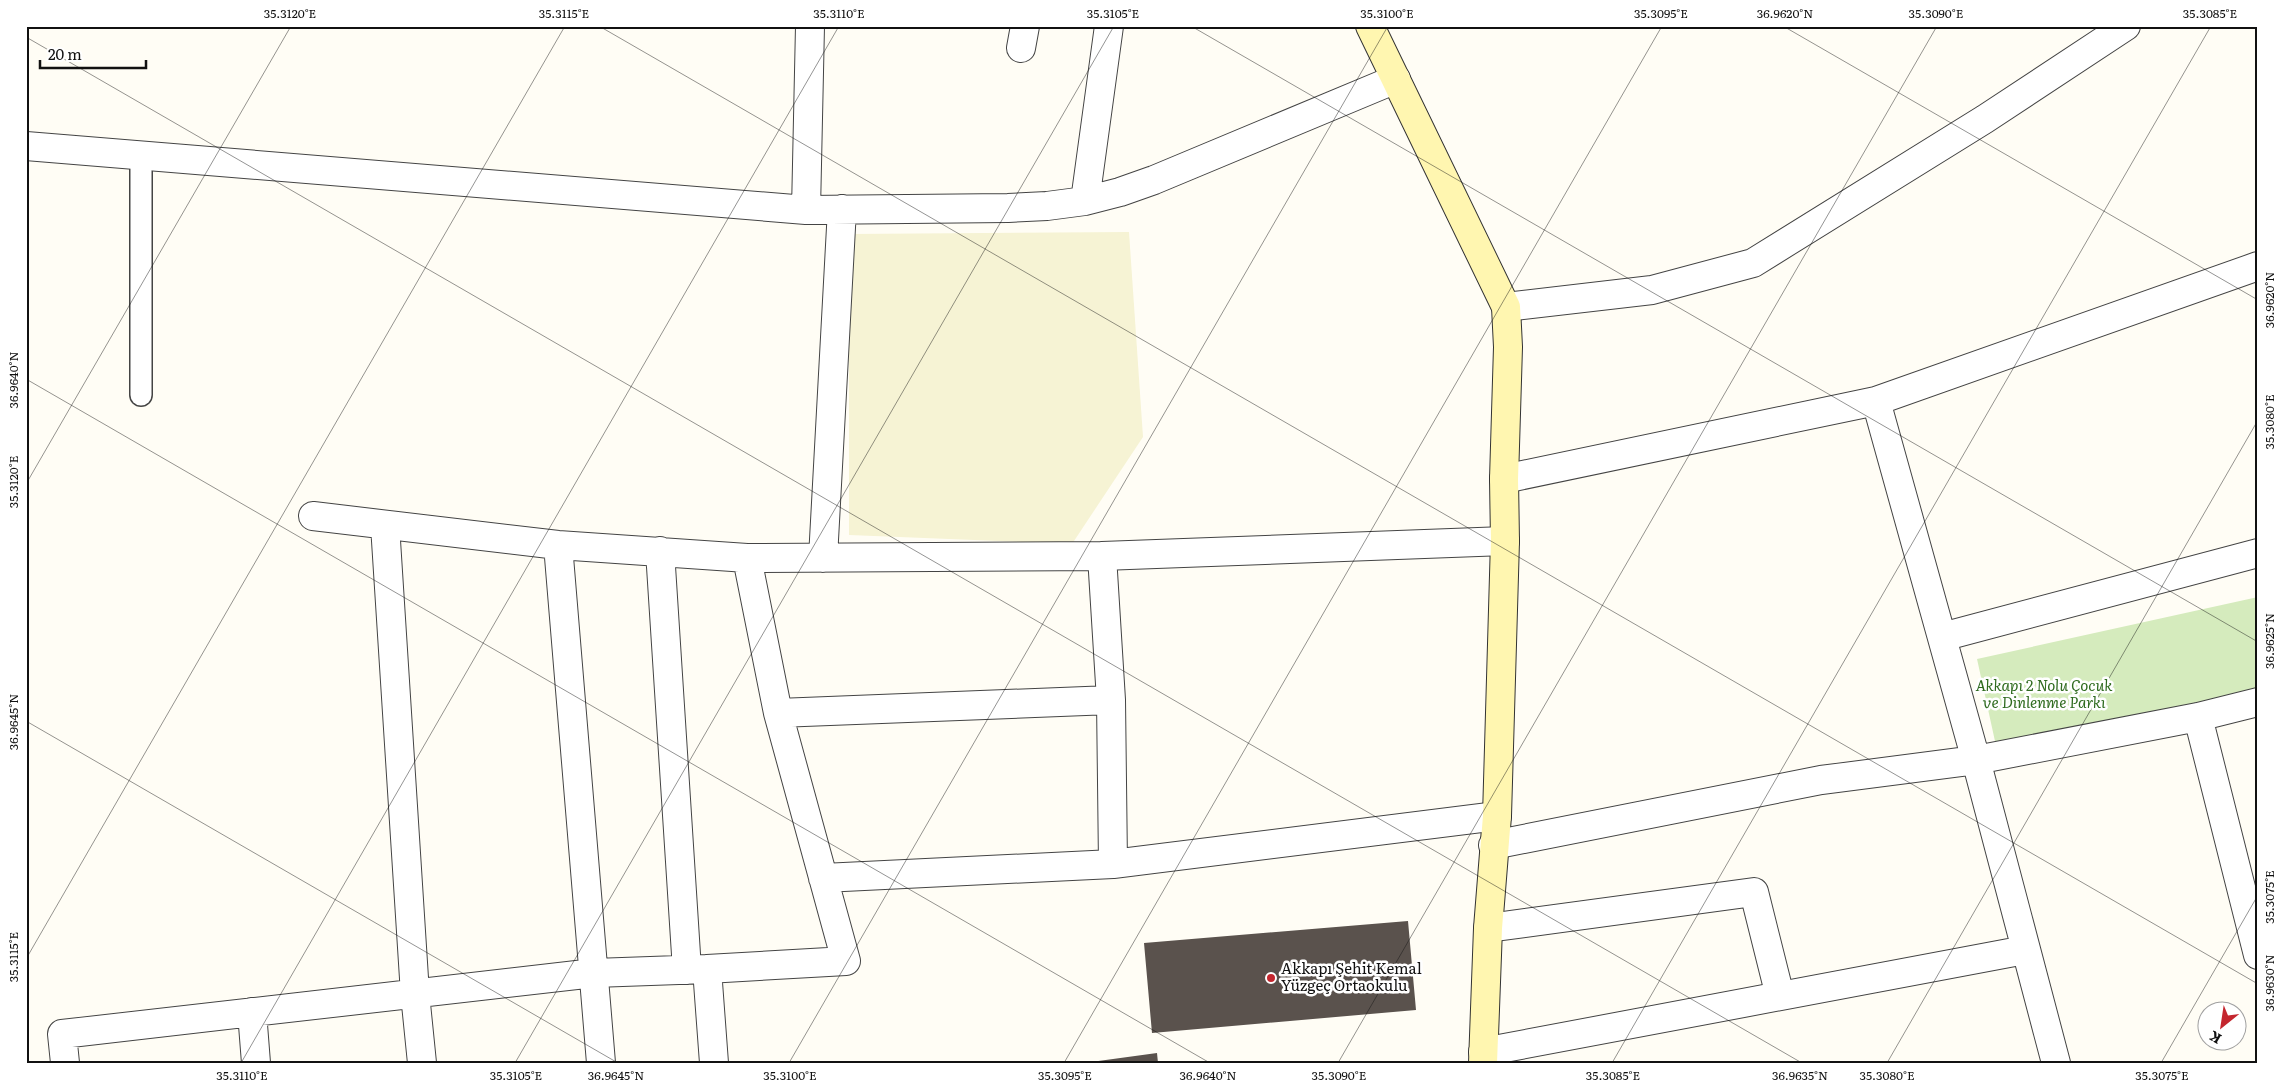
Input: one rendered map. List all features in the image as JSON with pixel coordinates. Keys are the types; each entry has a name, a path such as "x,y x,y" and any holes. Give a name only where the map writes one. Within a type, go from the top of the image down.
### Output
{"street":[{"path":"806,210 810,26"},
{"path":"1085,201 1110,26"},
{"path":"1370,26 1506,306 1508,347 1504,478 1505,541 1497,816 1488,928 1483,1058 1780,996 2025,950"},
{"path":"1506,306 1652,290 1753,263 1985,119 2126,26"},
{"path":"26,146 141,157 806,210 1008,208 1085,201 1120,192 1154,180 1396,79"},
{"path":"823,558 842,210"},
{"path":"1504,478 1876,401 2258,266"},
{"path":"1876,401 1976,760 2056,1063"},
{"path":"313,516 558,545 747,558 1102,556 1505,541"},
{"path":"385,525 415,994 422,1063"},
{"path":"558,545 601,1063"},
{"path":"660,551 697,970 714,1063"},
{"path":"1942,637 2258,553"},
{"path":"1102,556 1111,700 1113,864"},
{"path":"65,1063 62,1034 594,973 697,970 846,961 778,713 747,558"},
{"path":"778,713 1111,700"},
{"path":"1494,845 1821,780 1976,760 2198,717 2258,702"},
{"path":"2198,717 2258,955"},
{"path":"823,878 1113,864 1497,816"},
{"path":"1488,928 1754,892 1780,996"},
{"path":"252,1012 256,1063"}],"lane":[{"path":"141,157 141,395"}],"shaded area":[{"path":"1129,232 1143,437 1072,544 849,535 849,234"}],"green space":[{"name":"Akkapı 2 Nolu Çocuk ve Dinlenme Parkı","path":"2258,597 2258,697 1998,755 1977,659"}],"building":[{"path":"1408,921 1416,1010 1152,1033 1144,943"},
{"path":"1157,1053 1158,1063 1091,1063 1091,1062"}],"place":[{"name":"Akkapı Şehit Kemal Yüzgeç Ortaokulu","path":"1271,978"}]}
